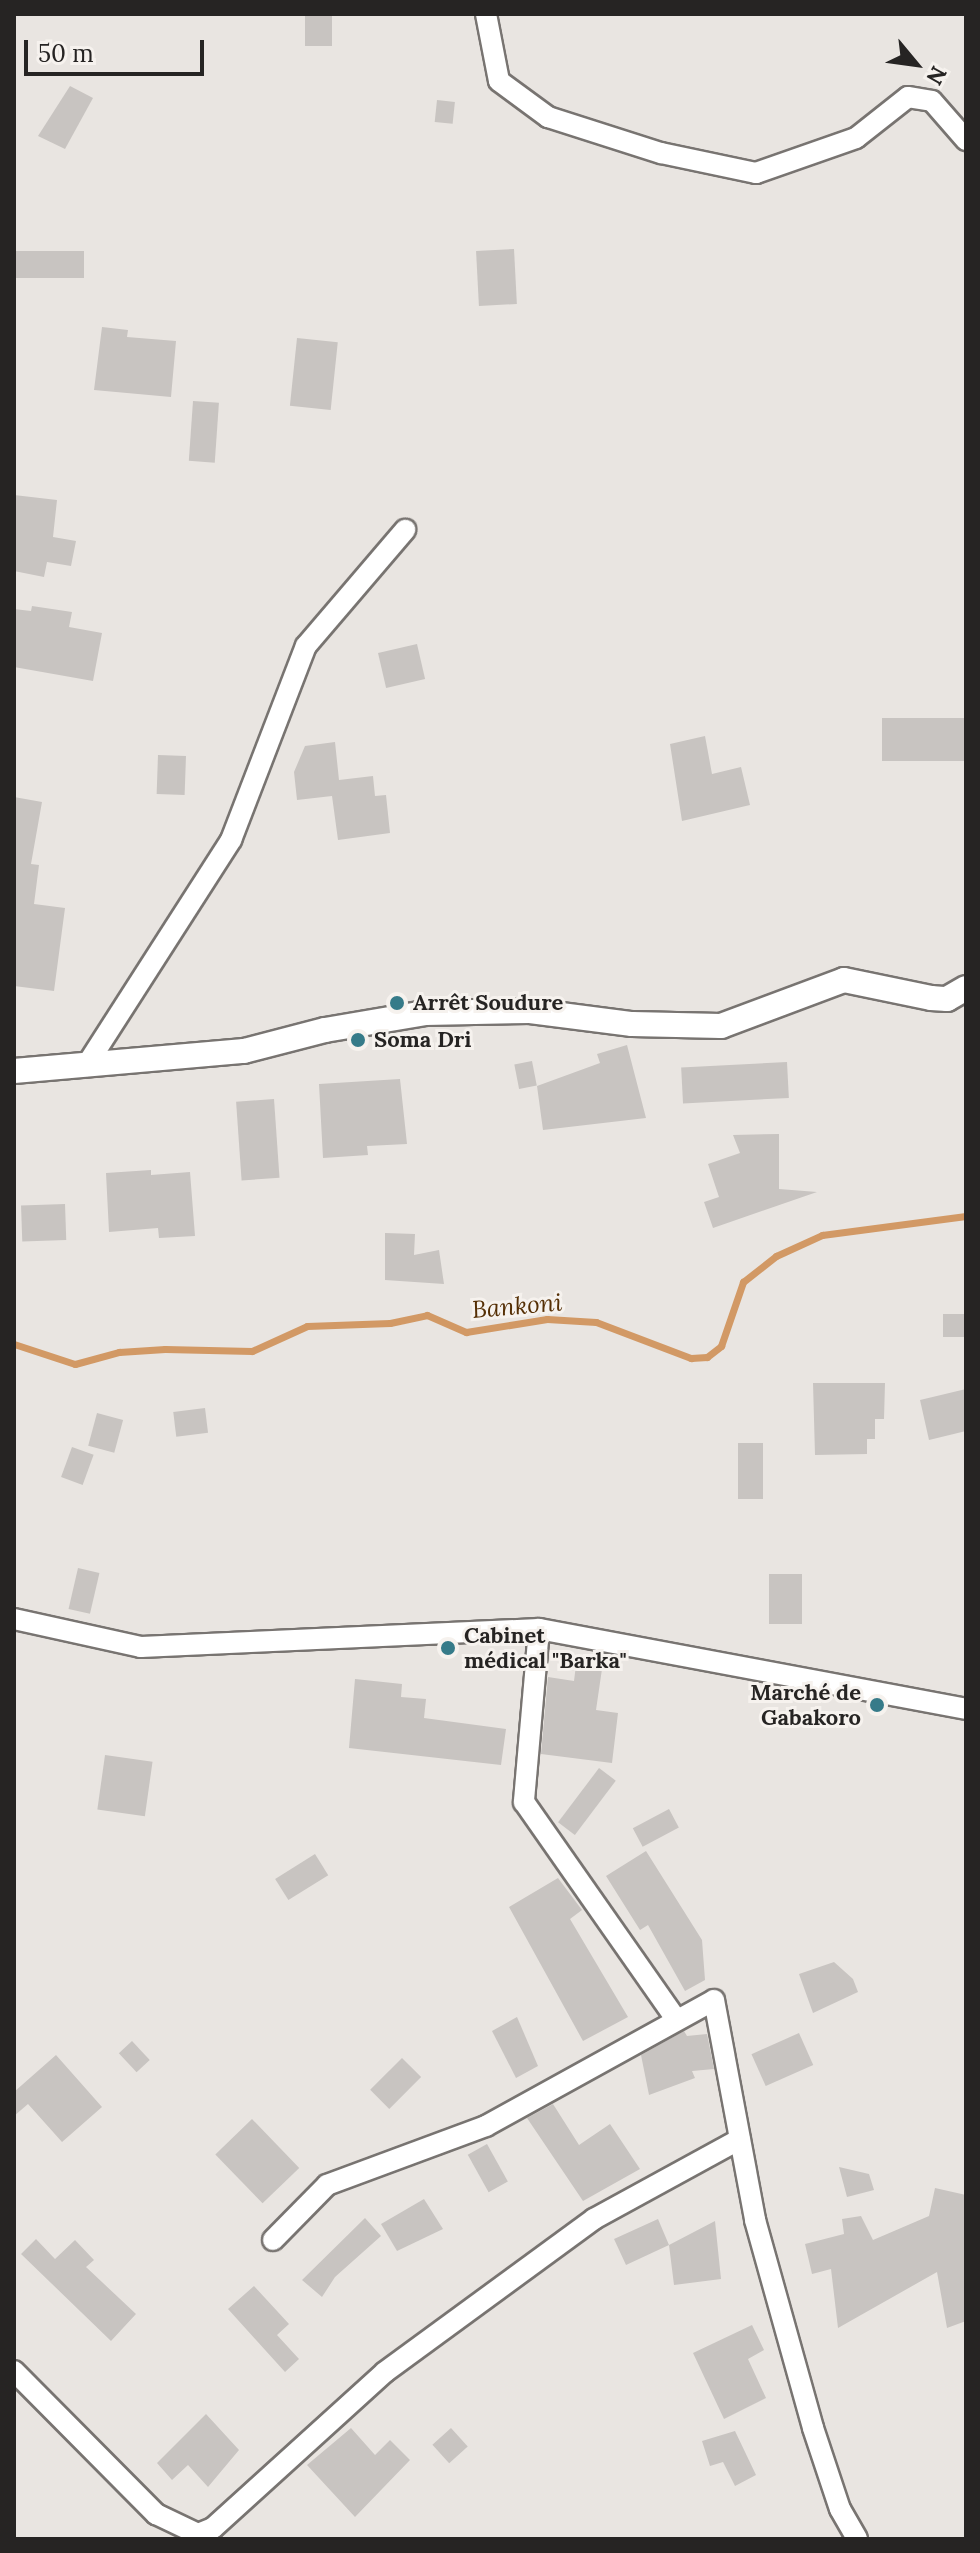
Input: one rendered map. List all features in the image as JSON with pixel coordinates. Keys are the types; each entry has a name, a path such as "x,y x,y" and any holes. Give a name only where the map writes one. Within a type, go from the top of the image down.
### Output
{"street":[{"path":"486,14 499,81 548,117 661,153 756,173 856,138 908,97 932,101 966,140"},
{"path":"86,1066 231,840 306,646 405,530"},
{"path":"14,1071 244,1051 425,1013 530,1011 632,1024 721,1026 844,980 931,998 947,999 966,988"},
{"path":"14,1619 141,1647 539,1629 966,1709"},
{"path":"539,1629 524,1802 676,2019"},
{"path":"273,2240 327,2185 486,2126 714,2000 755,2220 813,2428 840,2509 857,2539"},
{"path":"14,2371 156,2514 198,2534 213,2528 385,2372 594,2219 740,2139"}],"building":[{"path":"305,14 332,14 332,46 305,46"},
{"path":"70,86 93,98 65,149 38,136"},
{"path":"437,100 455,102 453,124 435,122"},
{"path":"514,249 517,304 479,306 476,251"},
{"path":"14,251 84,251 84,278 14,278"},
{"path":"102,327 128,330 127,337 176,341 171,397 94,390"},
{"path":"297,338 338,342 331,410 290,406"},
{"path":"193,401 219,403 215,463 189,461"},
{"path":"14,495 57,500 53,537 76,541 71,566 47,562 44,577 14,571"},
{"path":"32,606 72,612 69,627 102,633 93,681 14,667 14,609 31,611"},
{"path":"417,644 425,679 386,688 378,653"},
{"path":"882,718 966,718 966,761 882,761"},
{"path":"705,736 712,774 741,767 750,805 682,821 670,744"},
{"path":"335,742 339,780 373,776 375,796 386,795 390,833 338,840 332,796 297,800 294,772 305,746"},
{"path":"158,755 186,756 185,795 157,794"},
{"path":"14,797 42,802 31,864 39,865 34,904 65,908 54,991 14,986"},
{"path":"627,1045 646,1118 543,1130 537,1086 600,1063 597,1054"},
{"path":"532,1061 537,1086 519,1089 514,1064"},
{"path":"787,1062 789,1098 683,1103 681,1068"},
{"path":"400,1079 407,1144 367,1146 368,1155 323,1158 319,1084"},
{"path":"274,1099 280,1178 242,1180 236,1102"},
{"path":"779,1134 779,1189 817,1192 713,1228 704,1202 719,1197 708,1164 740,1153 733,1135"},
{"path":"151,1170 151,1175 190,1172 195,1236 159,1238 158,1228 109,1232 106,1173"},
{"path":"65,1204 66,1240 22,1242 21,1206"},
{"path":"385,1233 415,1234 414,1255 439,1250 444,1284 385,1280"},
{"path":"943,1314 966,1314 966,1337 943,1337"},
{"path":"813,1383 885,1383 884,1419 875,1419 875,1439 867,1439 867,1454 815,1455"},
{"path":"966,1389 966,1431 929,1440 920,1400"},
{"path":"205,1408 208,1433 176,1437 173,1412"},
{"path":"97,1413 123,1420 114,1453 88,1446"},
{"path":"738,1443 763,1443 763,1499 738,1499"},
{"path":"72,1447 94,1455 83,1485 61,1477"},
{"path":"78,1568 99,1573 90,1614 69,1609"},
{"path":"769,1574 802,1574 802,1624 769,1624"},
{"path":"576,1665 602,1669 596,1710 618,1713 612,1763 541,1754 548,1677 574,1681"},
{"path":"355,1679 402,1684 401,1697 426,1699 424,1718 506,1729 501,1765 349,1748"},
{"path":"105,1755 153,1762 145,1816 97,1809"},
{"path":"599,1768 616,1781 575,1835 558,1822"},
{"path":"669,1809 679,1828 643,1847 633,1828"},
{"path":"646,1851 702,1940 705,1980 685,1991 648,1925 640,1930 606,1876"},
{"path":"315,1854 328,1875 288,1900 275,1879"},
{"path":"558,1878 582,1910 570,1919 628,2017 583,2041 509,1907"},
{"path":"834,1962 853,1979 858,1992 813,2013 799,1974"},
{"path":"517,2017 538,2066 516,2078 492,2031"},
{"path":"684,2031 687,2036 707,2034 714,2069 692,2071 695,2078 649,2095 641,2055"},
{"path":"799,2033 813,2065 766,2086 751,2054"},
{"path":"132,2041 150,2060 137,2072 119,2053"},
{"path":"56,2055 102,2107 62,2142 28,2104 14,2116 14,2092"},
{"path":"402,2058 421,2077 389,2109 370,2090"},
{"path":"553,2104 579,2145 610,2124 640,2169 583,2201 527,2118"},
{"path":"252,2119 299,2168 263,2203 215,2154"},
{"path":"487,2144 508,2182 489,2192 468,2155"},
{"path":"839,2167 869,2174 874,2190 847,2197"},
{"path":"935,2188 966,2195 966,2321 947,2328 937,2272 838,2328 831,2269 812,2274 805,2244 844,2234 842,2219 861,2216 873,2240 929,2216"},
{"path":"424,2199 443,2229 397,2251 381,2224"},
{"path":"365,2218 381,2236 335,2277 322,2297 302,2280"},
{"path":"658,2219 669,2245 626,2265 614,2239"},
{"path":"715,2221 721,2279 674,2285 669,2245"},
{"path":"36,2239 55,2259 75,2240 94,2260 86,2267 136,2314 111,2341 21,2254"},
{"path":"254,2286 289,2324 277,2335 299,2359 285,2372 228,2309"},
{"path":"752,2325 764,2350 748,2359 766,2398 724,2419 693,2353"},
{"path":"206,2414 239,2450 208,2487 188,2465 172,2480 157,2463"},
{"path":"351,2428 375,2455 390,2440 410,2460 355,2517 307,2465"},
{"path":"451,2428 468,2447 449,2463 432,2445"},
{"path":"735,2431 756,2475 735,2486 723,2462 710,2466 702,2441"}],"waterway":[{"name":"Bankoni","path":"14,1344 75,1364 119,1352 165,1349 252,1351 307,1326 390,1323 427,1315 466,1332 547,1319 596,1322 691,1358 707,1357 721,1346 743,1282 776,1256 822,1235 966,1216"}],"place":[{"name":"Arrêt Soudure","path":"397,1003"},
{"name":"Soma Dri","path":"358,1040"},
{"name":"Cabinet médical \"Barka\"","path":"448,1648"},
{"name":"Marché de Gabakoro","path":"877,1705"}]}
